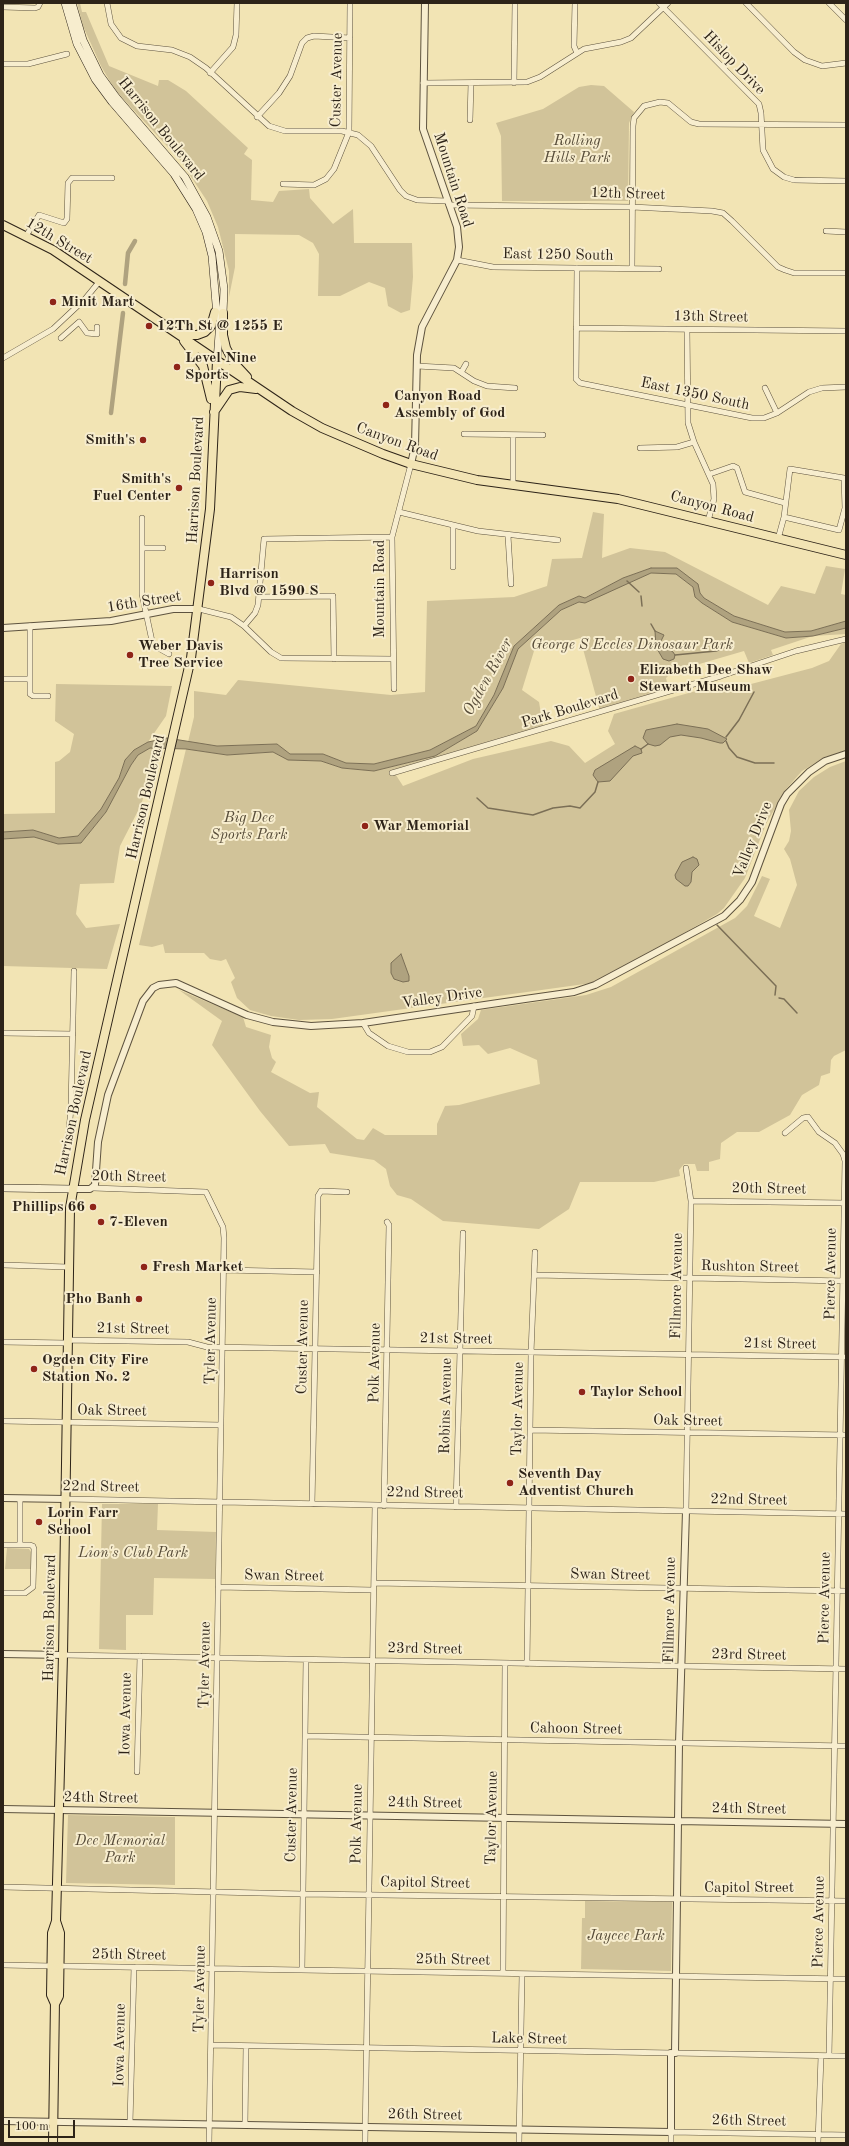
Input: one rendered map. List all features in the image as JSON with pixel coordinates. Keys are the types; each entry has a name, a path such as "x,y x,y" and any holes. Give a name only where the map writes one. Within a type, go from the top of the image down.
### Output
{"main road":[{"name":"Harrison Boulevard","path":"53,2143 54,2004 59,1996 52,1933 56,1921 64,1655 68,1267 70,1208 87,1113 190,667 199,609 210,509 213,413 220,321 213,260 206,232 196,209 174,174 112,102 95,79 77,44 65,3"},
{"name":"Harrison Boulevard","path":"72,3 83,40 107,85 180,170 201,202 212,228 220,256 224,289 219,312"},
{"name":"12th Street","path":"3,225 53,250 99,282"},
{"name":"Canyon Road","path":"99,282 180,335 292,412 361,446 411,464 464,478 513,486 578,492 618,499 846,556"},
{"path":"180,335 197,335 205,332 211,326 219,312"},
{"path":"219,312 228,353 238,367 259,389"},
{"path":"180,335 204,369 213,413"},
{"path":"213,413 230,390 240,387 259,389"},
{"name":"20th Street","path":"3,1188 73,1189"}],"street":[{"path":"107,3 109,17 116,34 126,42 137,46 172,50 184,54 210,73 257,117 269,126 279,131 349,132"},
{"path":"210,73 233,47 236,35 238,3"},
{"name":"Custer Avenue","path":"283,184 314,184 326,179 334,169 349,132 350,3"},
{"name":"Mountain Road","path":"394,689 392,538 415,446 417,366 422,327 457,260 459,237 424,135 423,83 425,3"},
{"path":"514,83 515,3"},
{"path":"575,3 574,46 577,53"},
{"name":"Hislop Drive","path":"659,3 759,104 764,155 770,165 779,174 789,179 801,181 846,182"},
{"path":"423,83 514,83 535,80 577,53 594,46 616,43 631,38 668,3"},
{"path":"746,3 794,52 805,60 816,65 829,66 846,63"},
{"path":"829,3 846,20"},
{"path":"3,7 39,5"},
{"path":"257,117 279,93 290,76 302,43 307,38 314,36 350,38"},
{"path":"3,64 28,64 67,54"},
{"path":"470,120 471,83"},
{"path":"632,268 633,126 634,118 644,106 660,102 668,103 691,122 699,124 846,125"},
{"name":"12th Street","path":"349,132 358,135 369,143 400,190 406,196 417,200 448,203 632,207 723,213 778,267 794,273 846,273"},
{"path":"26,236 39,215 64,224 67,219 68,183 72,178 112,178"},
{"path":"826,231 846,232"},
{"name":"East 1250 South","path":"457,260 493,267 659,269"},
{"path":"576,328 577,268"},
{"path":"3,358 53,329 85,299 99,282"},
{"path":"61,338 79,322 87,333 97,334 97,327"},
{"name":"13th Street","path":"576,328 846,331"},
{"name":"East 1350 South","path":"576,328 576,379 580,383 752,418 764,418 778,413 809,392 822,388 846,387"},
{"path":"687,329 688,423 694,442 710,474 714,494 708,522"},
{"path":"462,371 466,364"},
{"path":"417,366 454,368 462,371 474,381 487,386 515,388"},
{"path":"765,388 778,413"},
{"path":"464,434 543,435"},
{"path":"513,435 513,486"},
{"path":"640,448 677,447 694,442"},
{"path":"710,474 733,466 737,468 745,492 785,503"},
{"path":"778,539 784,517 790,469 844,478 845,508 839,530 784,517"},
{"path":"399,512 453,526 508,536 558,540"},
{"path":"142,518 142,594 146,615 152,641 160,649 170,654"},
{"path":"453,526 453,567"},
{"path":"508,536 511,584"},
{"path":"244,626 255,613 264,539 392,538"},
{"path":"142,548 163,548"},
{"path":"258,597 333,596 334,659"},
{"name":"16th Street","path":"3,628 111,621 172,609 199,609 223,614 244,626 271,652 281,658 393,659"},
{"path":"30,626 29,690 32,695 48,696"},
{"name":"Park Boulevard","path":"392,773 721,676 796,650 846,640"},
{"path":"3,679 29,679"},
{"name":"Valley Drive","path":"93,1188 95,1182 98,1142 108,1095 143,1001 153,988 168,983 179,984 247,1015 274,1022 311,1026 363,1023 574,992 595,985 724,916 740,900 752,882 781,804 787,794 809,772 825,761 846,754"},
{"path":"66,1162 71,1108 74,970"},
{"path":"363,1023 369,1033 388,1046 408,1052 430,1052 442,1047 472,1016 474,1006"},
{"path":"3,1033 73,1034"},
{"name":"Pierce Avenue","path":"785,1133 803,1118 808,1117 818,1132 836,1143 844,1161 844,1357 838,1514 829,2056"},
{"name":"Fillmore Avenue","path":"671,2143 689,1355 691,1201 686,1168"},
{"name":"20th Street","path":"73,1189 93,1188 206,1192"},
{"name":"Custer Avenue","path":"312,1504 318,1196 321,1191 347,1192"},
{"name":"Tyler Avenue","path":"206,1192 223,1227 224,1270 209,2143"},
{"name":"20th Street","path":"691,1201 845,1203"},
{"name":"Polk Avenue","path":"384,1506 389,1225 386,1222"},
{"name":"Robins Avenue","path":"456,1507 463,1234"},
{"name":"Taylor Avenue","path":"527,1664 531,1353 535,1252"},
{"path":"3,1265 68,1267"},
{"path":"224,1270 317,1272"},
{"name":"Rushton Street","path":"534,1275 844,1281"},
{"name":"21st Street","path":"3,1342 188,1342 206,1347 844,1357"},
{"name":"Oak Street","path":"3,1421 221,1425"},
{"name":"Oak Street","path":"530,1430 846,1435"},
{"name":"22nd Street","path":"3,1498 846,1514"},
{"path":"20,1498 20,1545"},
{"name":"Polk Avenue","path":"365,2143 368,1971 367,1894 374,1583 374,1505"},
{"path":"3,1545 30,1545 34,1548 34,1584 25,1593 3,1592"},
{"name":"Swan Street","path":"374,1583 846,1591"},
{"name":"Swan Street","path":"218,1587 373,1590"},
{"name":"23rd Street","path":"3,1654 846,1669"},
{"name":"Iowa Avenue","path":"137,1772 140,1656"},
{"name":"Custer Avenue","path":"302,1970 306,1660"},
{"name":"Taylor Avenue","path":"503,1973 505,1663"},
{"name":"Cahoon Street","path":"305,1736 846,1746"},
{"name":"24th Street","path":"3,1809 846,1824"},
{"name":"Capitol Street","path":"3,1887 303,1894 846,1901"},
{"name":"25th Street","path":"3,1965 846,1979"},
{"name":"Iowa Avenue","path":"130,2123 134,1967"},
{"path":"519,2143 522,1974"},
{"name":"Lake Street","path":"211,2045 846,2056"},
{"path":"245,2125 246,2046"},
{"path":"818,2143 821,2056"},
{"name":"26th Street","path":"3,2121 846,2135"}],"green space":[{"path":"77,3 80,3 82,12 86,12 109,66 158,86 159,80 168,80 186,91 248,148 244,154 252,160 251,200 273,202 279,191 309,189 310,198 333,224 353,209 354,243 412,243 413,277 410,310 401,313 388,306 385,288 369,282 340,296 318,296 319,254 313,243 299,235 235,234 235,267 229,297 229,271 218,227 207,201 180,160 115,90 101,66 83,26"},
{"name":"Rolling Hills Park","path":"591,85 604,86 634,112 629,123 628,201 502,201 501,136 496,123 543,109 579,87"},
{"path":"593,512 604,514 602,558 630,548 665,552 768,605 781,586 815,594 826,566 845,569 841,594 846,595 846,621 811,631 785,632 734,616 704,598 700,593 697,584 677,568 651,568 623,578 584,598 579,596 559,605 514,646 494,695 476,726 430,750 374,764 346,763 323,754 290,754 277,744 217,746 188,742 194,717 194,691 226,695 238,680 391,695 425,692 427,601 514,597 547,586 552,559 582,558"},
{"path":"651,573 676,574 693,587 695,597 702,603 732,622 786,638 813,636 771,650 773,655 749,663 744,651 672,672 666,678 669,691 600,711 580,638 534,651 522,690 539,702 543,726 394,772 403,786 473,759 551,741 569,746 585,763 615,744 608,731 614,714 717,685 732,689 812,668 829,661 841,644 846,642 846,752 825,757 802,771 786,789 766,824 745,878 724,908 717,914 625,967 592,983 332,1019 299,1020 271,1016 250,1010 237,998 231,982 235,978 226,959 221,961 210,959 204,953 165,953 163,944 152,947 139,945 186,749 227,755 273,752 288,760 321,761 342,768 374,771 435,756 477,731 503,688 518,649 561,610"},
{"path":"846,628 846,634 813,636"},
{"path":"56,684 172,686 166,716 148,742 134,750 125,760 119,778 101,809 78,836 59,838 33,830 3,832 3,814 55,813 55,762 59,761 70,752 74,734 55,721"},
{"path":"164,747 161,758 151,773 141,805 120,846 114,883 80,884 76,914 86,928 120,924 107,969 3,966 3,839 34,837 58,844 81,843 106,812 131,765 138,755 150,748"},
{"path":"846,761 846,1050 834,1056 831,1060 830,1073 821,1076 819,1085 802,1095 790,1115 759,1132 737,1132 721,1143 720,1159 709,1162 709,1171 697,1171 695,1164 684,1164 679,1170 680,1176 654,1182 580,1182 569,1209 539,1229 443,1221 411,1199 397,1195 390,1186 386,1169 374,1160 330,1153 325,1144 289,1146 260,1111 212,1045 222,1021 179,990 243,1017 246,1027 271,1035 269,1047 272,1058 276,1062 271,1072 310,1093 319,1092 317,1107 357,1139 364,1140 373,1128 385,1135 437,1135 437,1124 445,1106 459,1105 540,1084 537,1060 510,1048 488,1054 479,1045 463,1046 461,1034 478,1019 481,1010 586,995 611,987 735,918 747,906 762,876 770,879 754,916 780,928 797,885 790,859 784,849 789,841 791,831 789,810 799,791 814,777 830,767"},
{"name":"Lion's Club Park","path":"102,1504 158,1504 157,1530 216,1532 215,1579 154,1578 153,1615 126,1615 126,1650 99,1649"},
{"path":"7,1548 29,1549 31,1552 31,1569 5,1569"},
{"name":"Dee Memorial Park","path":"68,1815 175,1817 175,1885 66,1883"},
{"name":"Jaycee Park","path":"585,1901 672,1902 671,1971 581,1969 582,1918 585,1918"}],"shaded area":[{"name":"Ogden River","path":"651,568 677,568 698,584 700,593 704,598 734,616 785,632 811,631 846,621 846,628 813,636 786,638 732,622 695,597 693,587 676,574 651,573 585,603 579,602 561,610 518,649 503,688 477,731 435,756 374,771 342,768 321,761 288,760 273,752 227,755 186,749 150,748 138,755 131,765 106,812 81,843 58,844 34,837 3,839 3,832 33,830 59,838 78,836 101,809 119,778 125,760 134,750 148,742 167,738 217,746 277,744 290,754 323,754 346,763 374,764 430,750 476,726 494,695 514,646 559,605 579,596 585,598 623,578"},
{"path":"655,631 664,635 660,643 673,652 675,655 674,659 669,661 663,659 656,647"},
{"path":"677,724 708,729 727,739 723,743 720,743 681,735 670,737 660,745 655,746 648,744 643,738 646,730"},
{"path":"635,746 641,749 642,753 633,756 610,781 598,782 593,775 595,770"},
{"path":"693,857 697,859 699,865 692,872 691,882 688,886 685,886 676,879 675,875 682,862"},
{"path":"401,954 409,976 409,981 403,982 394,979 391,973 391,963"}],"waterway":[{"path":"125,284 128,253 135,241"},
{"path":"111,413 123,313"},
{"path":"627,581 639,592"},
{"path":"641,596 642,606"},
{"path":"651,624 655,631"},
{"path":"675,655 716,651 730,646"},
{"path":"726,737 739,720 754,692"},
{"path":"726,741 729,748 737,757 755,763 774,763"},
{"path":"641,749 648,744"},
{"path":"477,798 488,808 533,815 553,808 570,806 580,808 595,792 598,782"},
{"path":"717,925 776,986 775,995"},
{"path":"779,998 784,999 797,1013"}],"place":[{"name":"Minit Mart","path":"53,302"},
{"name":"12Th St @ 1255 E","path":"149,326"},
{"name":"Level Nine Sports","path":"177,367"},
{"name":"Canyon Road Assembly of God","path":"386,405"},
{"name":"Smith's","path":"143,440"},
{"name":"Smith's Fuel Center","path":"179,488"},
{"name":"Harrison Blvd @ 1590 S","path":"211,583"},
{"name":"Weber Davis Tree Service","path":"130,655"},
{"name":"Elizabeth Dee Shaw Stewart Museum","path":"631,679"},
{"name":"War Memorial","path":"365,826"},
{"name":"Phillips 66","path":"93,1207"},
{"name":"7-Eleven","path":"101,1222"},
{"name":"Fresh Market","path":"144,1267"},
{"name":"Pho Banh","path":"139,1299"},
{"name":"Ogden City Fire Station No. 2","path":"34,1369"},
{"name":"Taylor School","path":"582,1392"},
{"name":"Seventh Day Adventist Church","path":"510,1483"},
{"name":"Lorin Farr School","path":"39,1522"}],"park label":[{"name":"George S Eccles Dinosaur Park","path":"632,645"},
{"name":"Big Dee Sports Park","path":"249,826"}]}
